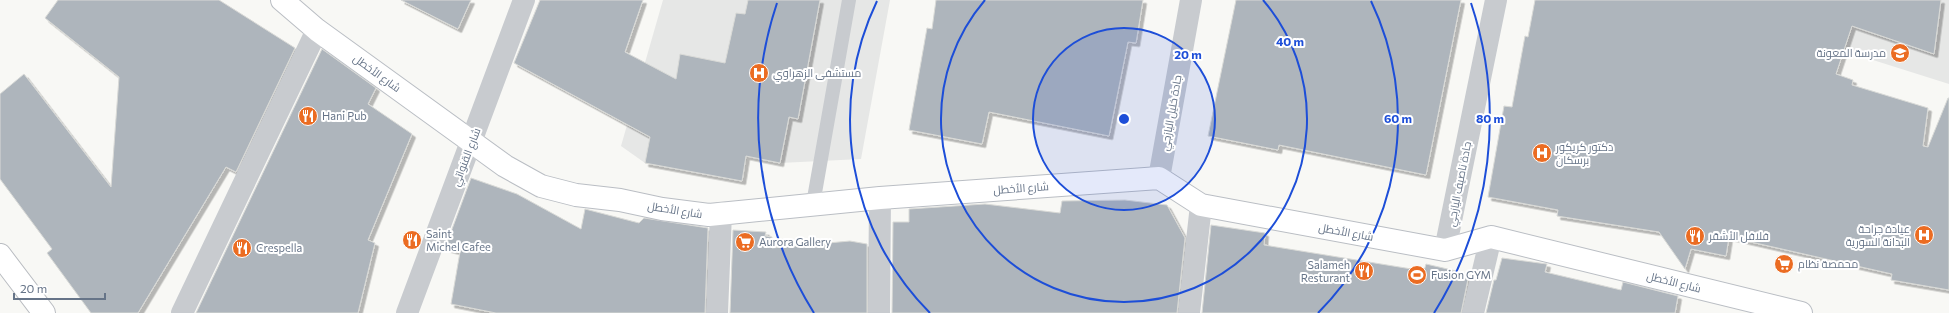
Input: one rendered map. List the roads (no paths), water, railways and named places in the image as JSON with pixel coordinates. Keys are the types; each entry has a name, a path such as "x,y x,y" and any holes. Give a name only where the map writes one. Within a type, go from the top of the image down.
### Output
{"main road":[{"name":"شارع الأخطل","path":"282,0 317,30 471,143 505,166 540,186 576,195 620,200 662,209 709,215 880,198 1159,178 1201,205 1445,250 1491,237 1801,313"},
{"path":"0,255 44,313"}],"street":[{"name":"شارع القنواتي","path":"407,313 524,0"},
{"name":"جادة خليل اليازجي","path":"1159,178 1191,0"},
{"name":"جادة ناصيف اليازجي","path":"1445,250 1496,0"},
{"path":"182,313 317,30"},
{"path":"879,313 880,198"},
{"path":"1189,313 1201,205"},
{"path":"716,313 721,213"},
{"path":"1473,313 1491,237"}],"lane":[{"path":"813,204 849,0"}],"place":[{"name":"مدرسة المعونة","path":"1900,53"},
{"name":"مستشفى الزهراوي","path":"759,73"},
{"name":"Hani Pub","path":"308,116"},
{"name":"دكتور كريكور برسكان","path":"1542,153"},
{"name":"عيادة جراحة البدانة السورية","path":"1924,235"},
{"name":"فلافل الأشقر","path":"1695,236"},
{"name":"Saint Michel Cafee","path":"412,240"},
{"name":"Aurora Gallery","path":"745,242"},
{"name":"Crespella","path":"242,248"},
{"name":"محمصة نظام","path":"1784,264"},
{"name":"Salameh Resturant","path":"1364,271"},
{"name":"Fusion GYM","path":"1417,275"}]}
